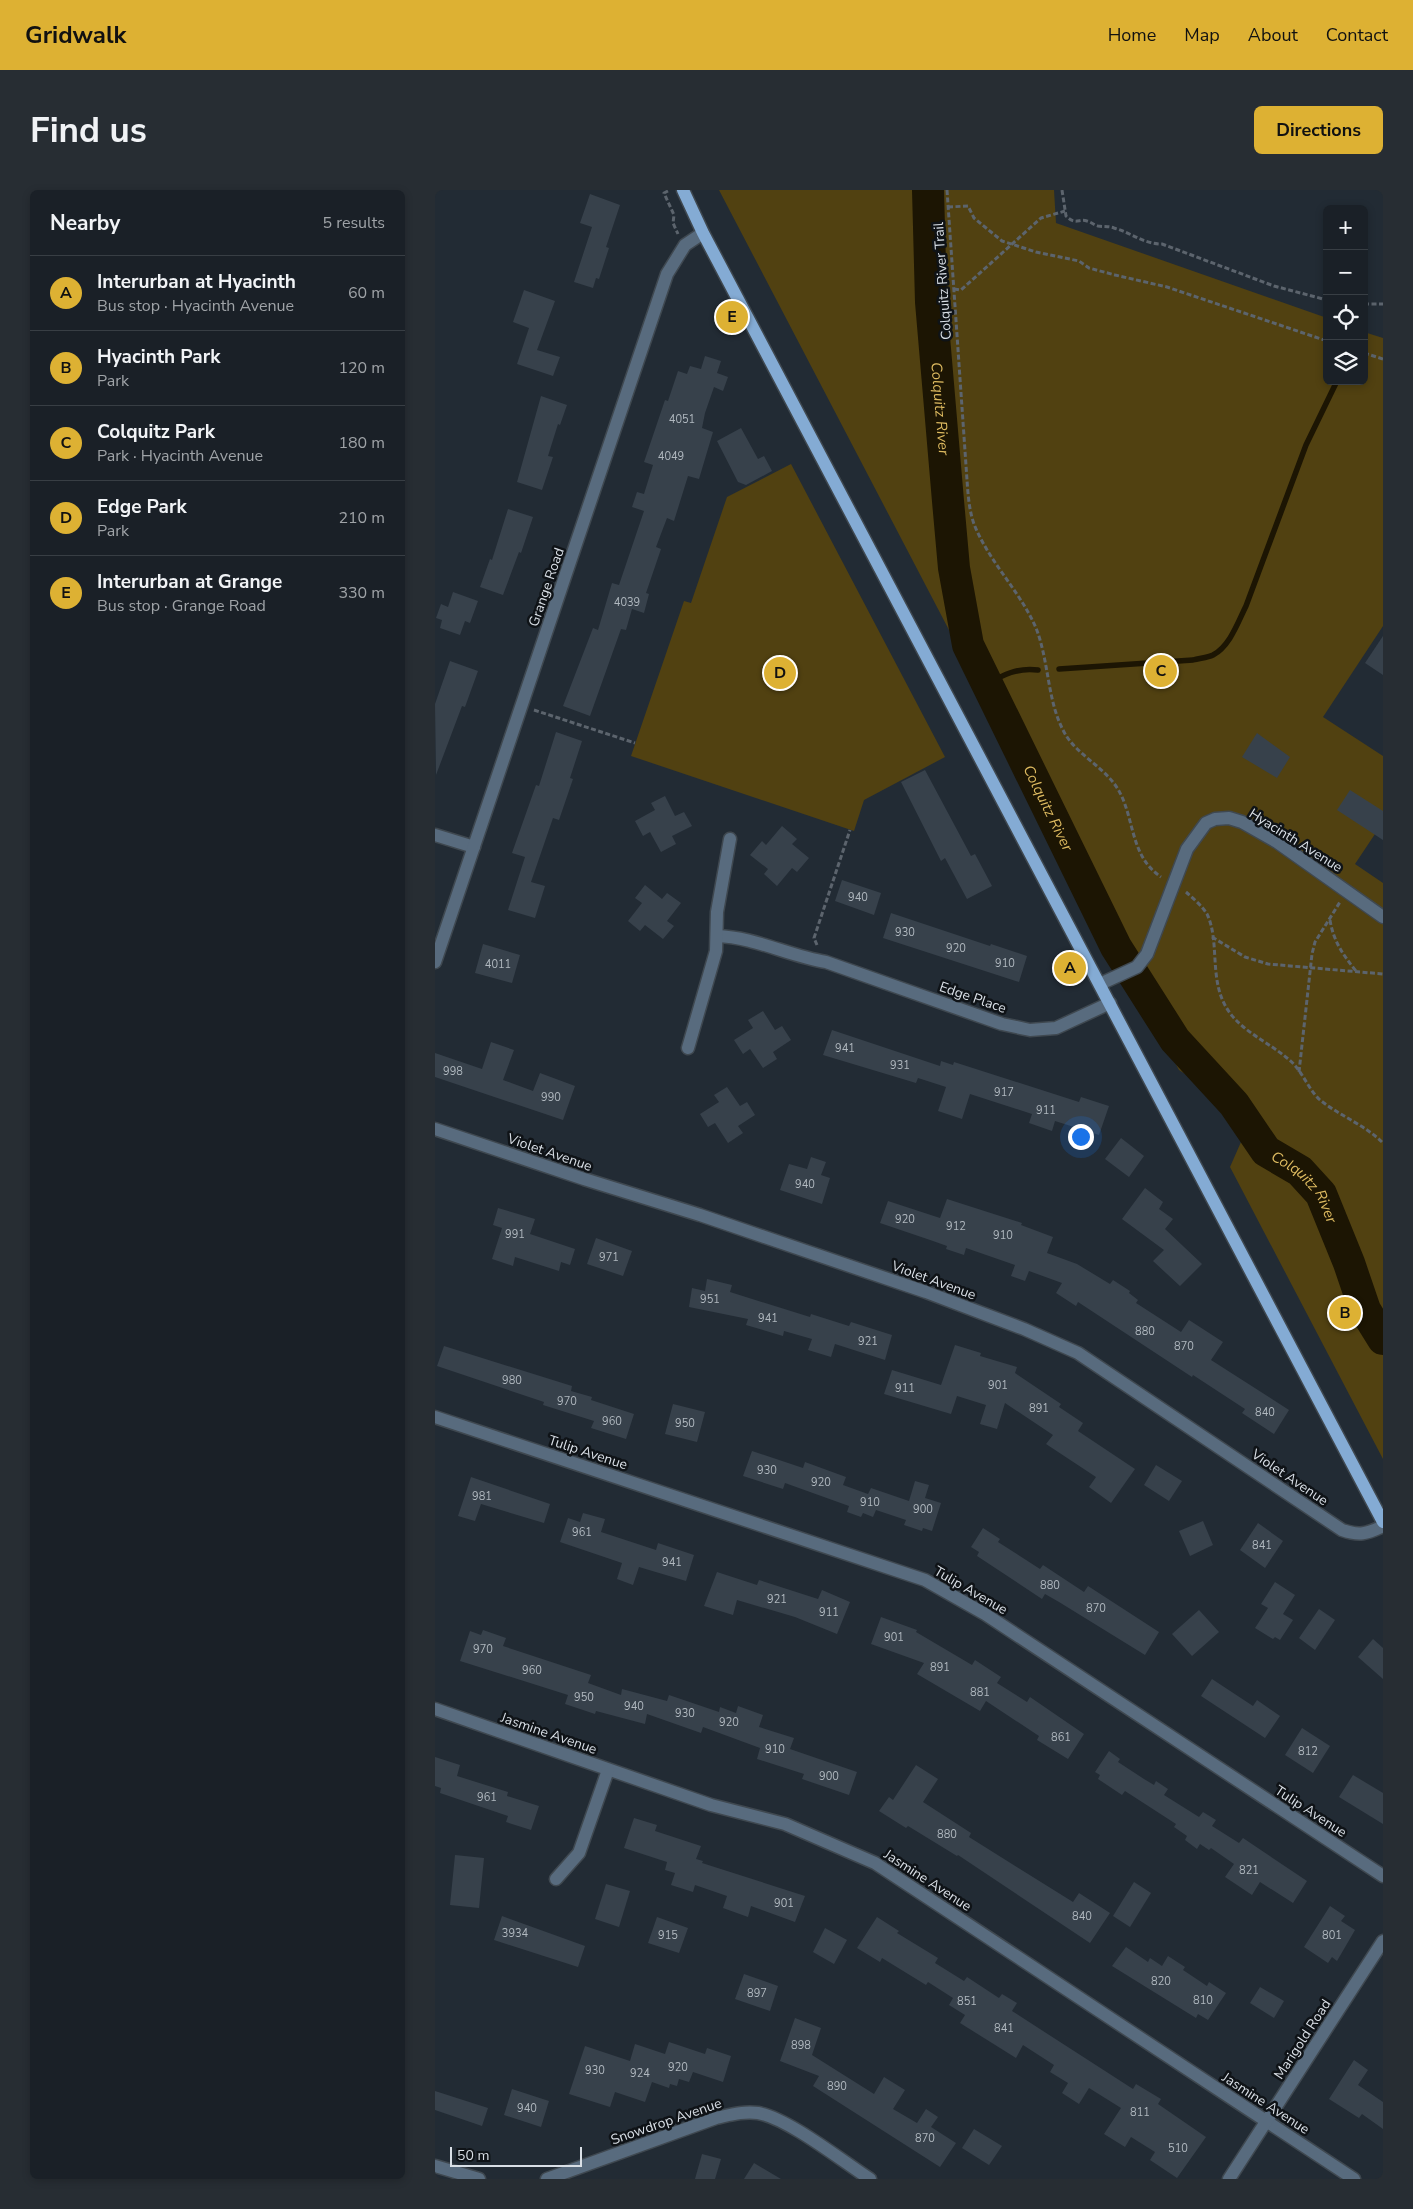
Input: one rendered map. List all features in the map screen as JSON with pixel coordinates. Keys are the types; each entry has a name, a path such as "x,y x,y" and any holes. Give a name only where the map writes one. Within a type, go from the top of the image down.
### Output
{"main road":[{"path":"683,190 703,233 1383,1522"}],"street":[{"name":"Grange Road","path":"435,962 667,274 685,245 703,233"},
{"name":"Hyacinth Avenue","path":"1100,984 1137,967 1147,954 1175,885 1187,849 1206,823 1215,819 1229,818 1242,822 1277,842 1383,917"},
{"path":"435,835 474,847"},
{"path":"688,1048 716,951 717,912 730,839"},
{"name":"Edge Place","path":"717,936 735,936 799,957 826,962 1002,1024 1031,1030 1057,1028 1109,1003"},
{"name":"Violet Avenue","path":"435,1129 584,1179 719,1221 927,1292 1024,1330 1078,1353 1119,1378 1342,1530 1356,1535 1368,1534 1383,1526"},
{"name":"Tulip Avenue","path":"435,1417 937,1586 985,1614 1383,1876"},
{"name":"Jasmine Avenue","path":"435,1709 711,1805 785,1824 875,1863 1354,2179"},
{"path":"556,1879 579,1853 608,1770"},
{"name":"Marigold Road","path":"1229,2179 1383,1941"},
{"name":"Snowdrop Avenue","path":"547,2179 716,2118 737,2113 757,2113 779,2119 870,2179"},
{"path":"435,2166 479,2179"}],"path":[{"name":"Colquitz River Trail","path":"947,190 967,480 974,523 983,542 1029,612 1039,640 1063,731 1073,744 1111,777 1120,793 1143,859 1150,870 1193,898 1207,914 1212,937 1216,980 1226,1007 1239,1023 1258,1039 1288,1058 1321,1100 1374,1134 1383,1143"},
{"path":"1063,190 1066,216 1071,220 1077,222 1087,221 1099,226 1114,227 1138,240 1156,246 1162,244 1273,286 1323,299"},
{"path":"664,193 674,215 673,224"},
{"path":"948,207 968,206 974,218 985,225 1002,241 1036,252 1079,261 1089,268 1167,287 1324,340"},
{"path":"954,288 961,290 1041,218 1065,211"},
{"path":"1368,304 1383,304"},
{"path":"1368,354 1383,359"},
{"path":"522,706 635,743"},
{"path":"826,962 814,938 850,830"},
{"path":"1299,1072 1310,967 1315,942 1347,891"},
{"path":"1329,919 1332,934 1339,948 1356,971"},
{"path":"1212,937 1245,957 1269,964 1383,974"}],"shaded area":[{"path":"719,190 1054,190 1056,223 1323,317 1323,385 1368,385 1368,333 1383,338 1383,626 1323,717 1383,756 1383,822 1355,864 1383,883 1383,1459 1230,1167 1252,1117 1179,1070"},
{"path":"791,464 945,757 864,800 854,831 631,756 684,601 691,603 727,497"}],"building":[{"path":"590,194 620,205 606,247 609,248 599,279 596,278 593,288 574,282 592,227 580,223"},
{"path":"524,290 555,301 537,350 560,357 553,376 517,364 529,328 513,322"},
{"path":"705,356 721,361 717,373 728,377 723,391 714,387 705,413 702,428 713,432 699,479 688,476 674,521 667,518 656,547 661,549 646,593 649,594 644,613 632,609 626,630 621,629 590,716 563,706 593,628 598,630 612,583 619,585 644,511 632,507 637,492 644,494 653,465 644,462 665,400 668,401 678,371 687,374 690,366 701,369"},
{"path":"541,396 567,405 560,425 558,424 548,456 553,457 542,490 517,482"},
{"path":"741,428 758,459 764,456 772,471 746,485 738,482 717,441"},
{"path":"508,509 533,517 521,553 519,552 503,595 480,587 490,559 492,560"},
{"path":"453,592 478,601 470,623 465,621 460,635 440,628 442,620 436,618 441,604 448,607"},
{"path":"1383,636 1383,675 1365,663"},
{"path":"450,661 478,671 465,707 462,706 436,775 435,704"},
{"path":"556,732 582,741 570,778 573,779 559,820 553,818 531,882 545,886 535,918 508,910 525,857 512,853 536,785 539,786"},
{"path":"1257,733 1290,757 1277,778 1242,757"},
{"path":"925,770 971,856 975,854 992,886 967,899 945,858 941,861 901,782"},
{"path":"1350,790 1383,811 1383,840 1337,810"},
{"path":"665,796 675,816 684,812 692,826 672,836 676,844 661,852 650,832 643,836 635,821 655,810 651,803"},
{"path":"782,826 797,839 792,844 809,858 797,872 792,868 777,886 764,874 768,869 750,855 762,841 766,845"},
{"path":"842,880 881,893 874,915 835,901"},
{"path":"645,885 662,899 667,893 681,903 667,921 674,926 663,939 645,925 640,931 628,921 642,903 635,898"},
{"path":"891,913 990,946 991,944 1027,956 1019,982 883,938"},
{"path":"483,944 520,955 512,983 475,973"},
{"path":"763,1011 775,1030 782,1026 791,1040 773,1052 777,1059 763,1068 750,1049 743,1054 734,1040 753,1028 748,1020"},
{"path":"832,1030 940,1066 941,1061 953,1065 954,1062 1079,1102 1081,1097 1109,1106 1099,1135 1055,1121 1052,1131 1029,1123 1032,1114 970,1094 962,1119 938,1111 946,1087 918,1078 916,1083 823,1055"},
{"path":"491,1042 514,1050 503,1080 533,1091 540,1073 575,1086 563,1120 435,1077 435,1053 482,1069"},
{"path":"727,1087 740,1106 747,1102 755,1115 738,1126 743,1133 728,1143 715,1123 708,1127 700,1114 719,1102 714,1095"},
{"path":"1121,1138 1144,1156 1129,1177 1105,1159"},
{"path":"811,1157 826,1162 821,1175 830,1178 822,1204 780,1190 789,1164 807,1169"},
{"path":"1145,1188 1163,1202 1159,1209 1173,1219 1165,1229 1202,1264 1180,1286 1153,1261 1164,1250 1122,1219"},
{"path":"947,1199 1022,1223 1021,1225 1053,1237 1047,1253 1077,1264 1110,1284 1113,1280 1130,1291 1129,1293 1138,1300 1136,1303 1181,1332 1189,1320 1223,1342 1211,1360 1289,1410 1274,1434 1242,1413 1245,1409 1193,1375 1192,1377 1078,1302 1076,1306 1056,1293 1062,1283 1029,1271 1025,1281 1011,1276 1015,1265 966,1248 964,1255 946,1249 947,1246 880,1223 888,1201 940,1218"},
{"path":"498,1208 535,1219 530,1234 575,1249 570,1265 561,1262 559,1271 515,1257 513,1266 492,1259 502,1228 493,1225"},
{"path":"596,1238 632,1251 623,1276 587,1264"},
{"path":"707,1279 732,1285 730,1292 810,1317 811,1314 849,1326 851,1322 892,1335 885,1360 835,1344 831,1357 808,1350 812,1339 784,1331 783,1336 746,1325 748,1319 689,1307 692,1288 705,1291"},
{"path":"955,1345 981,1353 980,1356 1017,1367 1015,1373 1061,1404 1059,1407 1083,1423 1078,1431 1135,1469 1111,1503 1089,1487 1096,1477 1046,1444 1053,1435 1005,1403 997,1429 980,1424 986,1405 957,1396 951,1414 884,1394 892,1370 941,1385"},
{"path":"444,1346 572,1386 571,1391 592,1397 591,1400 634,1414 626,1439 591,1428 594,1421 543,1405 544,1402 437,1366"},
{"path":"673,1404 705,1412 697,1442 665,1434"},
{"path":"752,1451 803,1468 805,1462 846,1477 843,1485 868,1494 871,1488 909,1501 915,1481 929,1485 925,1498 941,1503 932,1531 923,1528 922,1531 904,1525 906,1520 876,1510 873,1517 863,1513 861,1517 847,1512 849,1506 785,1483 783,1489 743,1476"},
{"path":"1156,1465 1182,1481 1169,1501 1144,1485"},
{"path":"471,1477 550,1504 544,1523 481,1504 475,1521 458,1516"},
{"path":"583,1513 605,1519 601,1532 656,1550 658,1543 694,1555 686,1581 639,1567 633,1585 617,1579 622,1563 560,1542 568,1518 580,1522"},
{"path":"1203,1521 1213,1545 1190,1556 1179,1531"},
{"path":"1258,1523 1283,1541 1265,1568 1240,1550"},
{"path":"983,1528 1000,1539 998,1542 1040,1569 1043,1565 1084,1592 1088,1586 1159,1632 1145,1655 1045,1594 1042,1599 977,1556 979,1552 971,1547"},
{"path":"717,1572 757,1585 759,1580 818,1599 822,1590 850,1602 837,1634 795,1617 737,1600 733,1615 704,1606"},
{"path":"1275,1582 1295,1595 1283,1614 1293,1620 1280,1640 1275,1637 1273,1639 1255,1628 1268,1608 1261,1604"},
{"path":"1319,1609 1335,1620 1315,1650 1299,1638"},
{"path":"1199,1610 1219,1632 1192,1656 1172,1634"},
{"path":"881,1617 917,1630 916,1632 972,1665 975,1660 1001,1677 997,1683 1027,1702 1030,1697 1084,1734 1068,1759 1037,1740 1039,1736 986,1701 980,1711 917,1674 924,1663 871,1644"},
{"path":"483,1630 506,1638 503,1646 591,1675 588,1683 621,1695 622,1689 667,1701 669,1695 719,1712 720,1707 736,1713 738,1706 763,1715 759,1727 794,1738 790,1749 857,1772 849,1795 802,1779 804,1774 757,1759 760,1748 703,1727 701,1733 647,1714 645,1724 596,1711 595,1714 565,1704 568,1695 460,1661 470,1631 481,1635"},
{"path":"1373,1639 1383,1648 1383,1679 1358,1657"},
{"path":"1212,1679 1253,1706 1257,1700 1280,1716 1265,1738 1201,1696"},
{"path":"1302,1728 1330,1746 1313,1773 1285,1755"},
{"path":"1109,1751 1120,1759 1118,1762 1144,1779 1154,1785 1156,1781 1168,1789 1164,1795 1199,1817 1203,1812 1216,1820 1212,1826 1239,1843 1243,1838 1307,1881 1293,1903 1260,1882 1252,1895 1225,1877 1234,1864 1211,1848 1209,1850 1200,1844 1197,1849 1185,1840 1187,1836 1174,1827 1176,1824 1125,1791 1122,1795 1098,1779 1100,1775 1095,1772"},
{"path":"435,1757 460,1765 457,1776 508,1792 507,1796 539,1806 531,1830 506,1822 508,1816 440,1793 441,1788 435,1786"},
{"path":"916,1765 938,1779 923,1802 971,1833 969,1837 1073,1902 1079,1893 1110,1913 1090,1943 958,1855 908,1826 906,1828 879,1811 889,1797 893,1800"},
{"path":"1353,1775 1383,1793 1383,1824 1339,1797"},
{"path":"634,1818 657,1825 655,1831 701,1846 696,1859 703,1861 702,1863 805,1896 795,1922 751,1906 748,1917 723,1908 727,1896 695,1885 693,1892 671,1885 675,1873 665,1870 667,1862 624,1848"},
{"path":"455,1855 484,1858 479,1908 450,1905"},
{"path":"1134,1882 1151,1893 1130,1927 1113,1916"},
{"path":"606,1884 630,1891 619,1927 595,1919"},
{"path":"1330,1906 1345,1916 1341,1921 1355,1930 1337,1961 1332,1957 1328,1963 1304,1947"},
{"path":"502,1916 585,1946 578,1967 494,1940"},
{"path":"657,1917 688,1928 679,1953 648,1943"},
{"path":"877,1917 899,1931 897,1933 938,1958 935,1963 964,1981 967,1977 999,1998 1002,1994 1017,2003 1012,2011 1133,2089 1136,2084 1161,2099 1158,2104 1206,2137 1177,2178 1150,2160 1155,2152 1131,2137 1125,2147 1104,2134 1121,2108 1089,2088 1079,2104 1062,2093 1068,2083 1050,2072 1054,2065 1023,2045 1016,2058 960,2023 965,2015 949,2005 953,1998 928,1982 926,1985 882,1958 880,1962 857,1948"},
{"path":"825,1928 847,1940 834,1964 813,1952"},
{"path":"1126,1947 1148,1962 1150,1958 1162,1966 1168,1956 1185,1967 1183,1970 1207,1986 1209,1982 1226,1993 1208,2020 1198,2014 1196,2018 1112,1966"},
{"path":"744,1974 778,1986 770,2011 735,1999"},
{"path":"1260,1987 1284,2001 1274,2018 1250,2003"},
{"path":"795,2018 821,2028 812,2055 874,2094 884,2077 905,2090 893,2109 917,2123 926,2109 938,2117 931,2127 956,2143 940,2167 813,2086 819,2076 780,2061"},
{"path":"669,2042 705,2054 707,2048 731,2056 723,2082 693,2072 689,2082 679,2079 677,2086 670,2084 669,2088 652,2082 645,2102 615,2092 610,2107 569,2094 585,2046 630,2061 635,2044 665,2054"},
{"path":"1354,2060 1368,2070 1358,2085 1383,2102 1383,2129 1362,2114 1359,2118 1329,2099"},
{"path":"512,2089 549,2101 541,2127 504,2115"},
{"path":"435,2091 488,2108 482,2126 435,2110"},
{"path":"974,2129 1002,2146 989,2165 962,2148"},
{"path":"702,2154 721,2159 715,2179 695,2179"},
{"path":"754,2163 781,2179 744,2179"}],"waterway":[{"name":"Colquitz River","path":"928,190 931,302 948,501 954,568 968,645 1116,947 1175,1040 1234,1104 1266,1151 1300,1171 1321,1194 1349,1263 1365,1310 1383,1339"},
{"path":"1059,669 1193,660 1213,655 1224,646 1233,633 1246,606 1306,445 1335,385"},
{"path":"987,684 1017,671 1038,670"}],"place":[{"name":"Interurban at Grange","path":"732,317"},
{"name":"Colquitz Park","path":"1161,671"},
{"name":"Edge Park","path":"780,673"},
{"name":"Interurban at Hyacinth","path":"1070,968"},
{"name":"Hyacinth Park","path":"1345,1313"}]}
